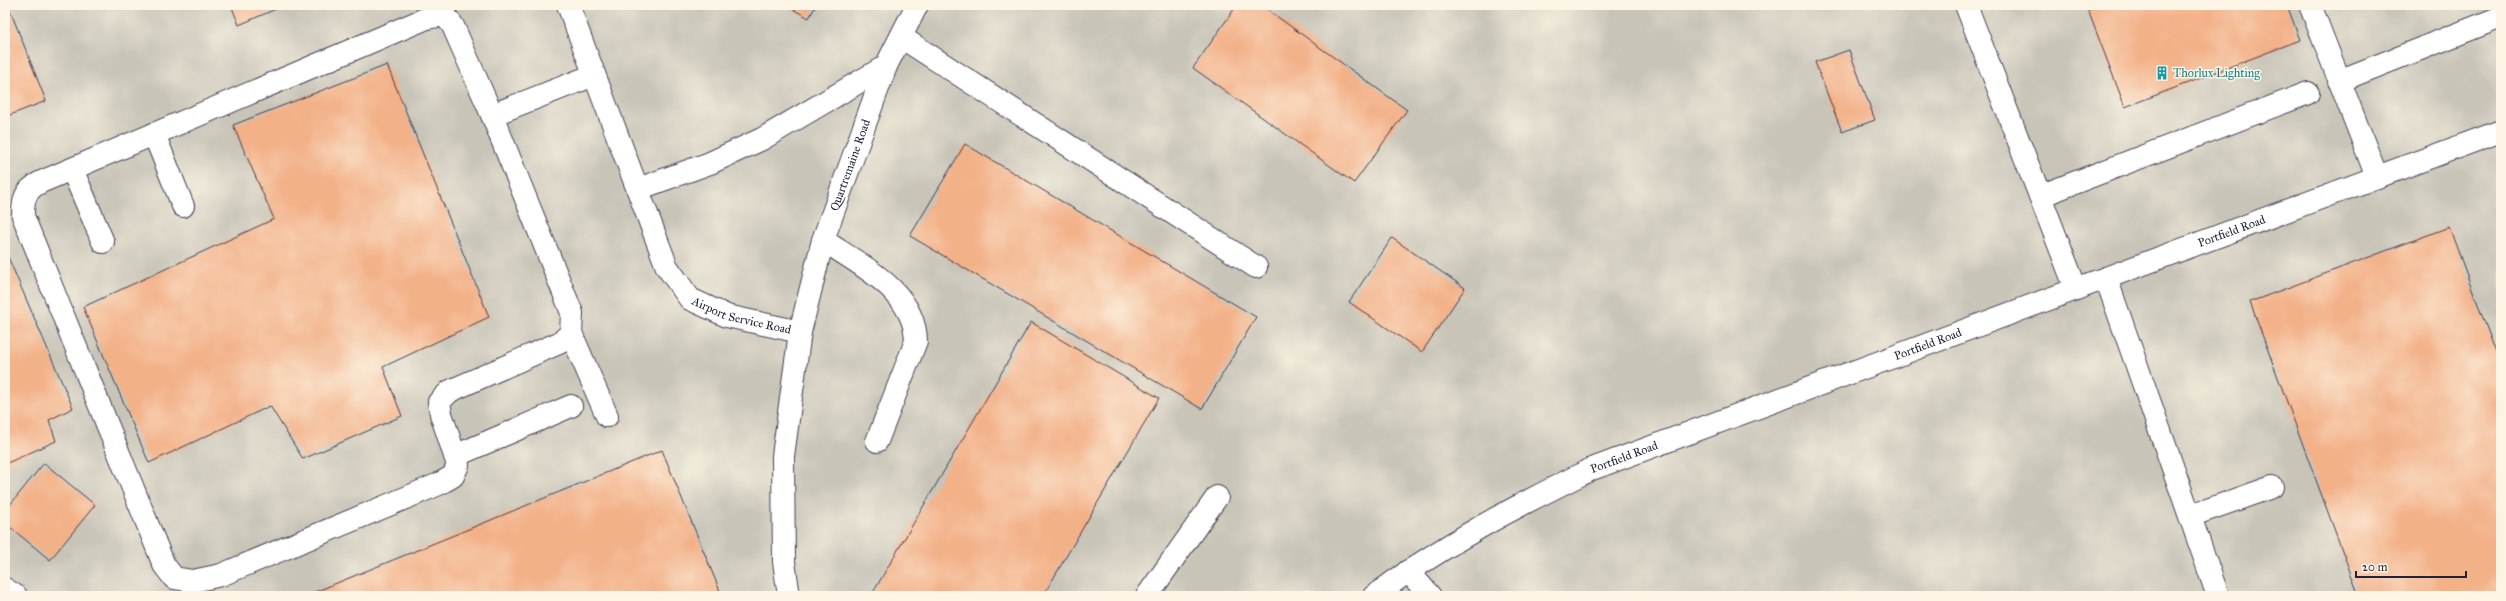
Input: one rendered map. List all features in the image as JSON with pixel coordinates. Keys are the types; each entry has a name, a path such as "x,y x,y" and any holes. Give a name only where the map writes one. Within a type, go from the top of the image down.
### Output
{"street":[{"name":"Airport Service Road","path":"568,5 667,267 690,299 727,316 800,332 783,456 784,562 789,596"},
{"name":"Quartremaine Road","path":"800,332 824,240 886,66 917,5"},
{"path":"1966,5 2076,289"},
{"path":"2310,5 2377,177"},
{"path":"571,333 561,342 450,391 439,402 441,414 458,464 453,476 439,484 221,575 193,581 174,578 164,565 23,216 23,199 31,187 72,169 420,21 445,15 453,26 492,115 572,313 571,333 607,416"},
{"path":"2339,80 2501,17"},
{"path":"901,37 1256,267"},
{"path":"638,189 710,163 762,139 886,66"},
{"path":"492,115 594,75"},
{"path":"2040,196 2308,93"},
{"name":"Portfield Road","path":"1374,596 1408,571 1507,511 1592,469 2501,131"},
{"path":"154,134 184,206"},
{"path":"72,169 103,242"},
{"path":"824,240 888,285 906,304 916,325 916,341 877,441"},
{"path":"2106,278 2218,596"},
{"path":"455,456 570,406"},
{"path":"2190,516 2272,487"},
{"path":"1147,596 1216,497"},
{"path":"1408,571 1430,596"},
{"path":"5,589 16,596"}],"shaded area":[{"path":"5,5 2501,5 2501,596 5,596"}],"building":[{"path":"5,5 8,5 46,101 5,117"},
{"path":"231,5 285,5 239,25"},
{"path":"785,5 816,5 809,18"},
{"path":"1237,5 1261,5 1407,110 1354,183 1193,68"},
{"name":"Thorlux Lighting","path":"2086,5 2287,5 2300,40 2125,107"},
{"path":"2371,5 2390,5 2373,11"},
{"path":"1849,50 1875,120 1842,132 1815,62"},
{"path":"387,65 489,317 383,367 402,416 303,459 270,406 149,463 83,307 274,219 233,125"},
{"path":"965,144 1256,317 1202,409 910,236"},
{"path":"2449,227 2501,366 2501,596 2359,596 2250,302"},
{"path":"1392,238 1465,288 1422,352 1349,302"},
{"path":"5,250 73,408 49,420 56,441 5,464"},
{"path":"1031,322 1159,398 1043,596 871,596"},
{"path":"662,450 722,596 305,596"},
{"path":"44,463 95,505 50,560 5,523 5,511"}],"place":[{"name":"Thorlux Lighting","path":"2162,73"}]}
